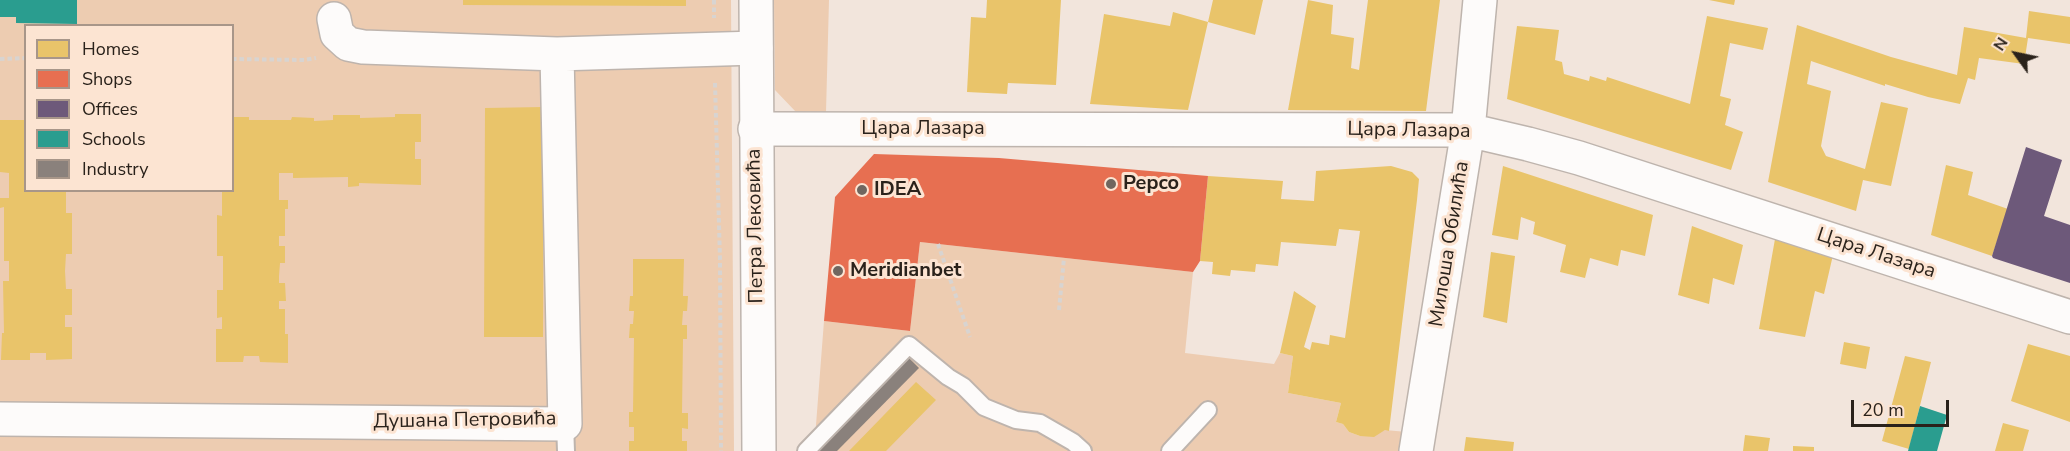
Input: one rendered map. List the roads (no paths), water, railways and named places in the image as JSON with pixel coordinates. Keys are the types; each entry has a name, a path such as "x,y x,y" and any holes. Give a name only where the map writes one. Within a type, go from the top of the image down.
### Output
{"street":[{"name":"Петра Лековића","path":"756,0 755,129 759,451"},
{"name":"Милоша Обилића","path":"1416,451 1468,130 1480,0"},
{"path":"341,31 363,47 557,54 756,48"},
{"name":"Душана Петровића","path":"0,419 566,437 557,54"},
{"name":"Цара Лазара","path":"755,129 1468,130 1579,158 2070,317"}],"lane":[{"path":"806,451 909,345 948,377 963,386 984,407 1016,420 1040,423 1073,441 1083,451"},
{"path":"1170,451 1208,410"}],"place":[{"name":"Pepco","path":"1111,184"},
{"name":"IDEA","path":"862,190"},
{"name":"Meridianbet","path":"838,271"}]}
